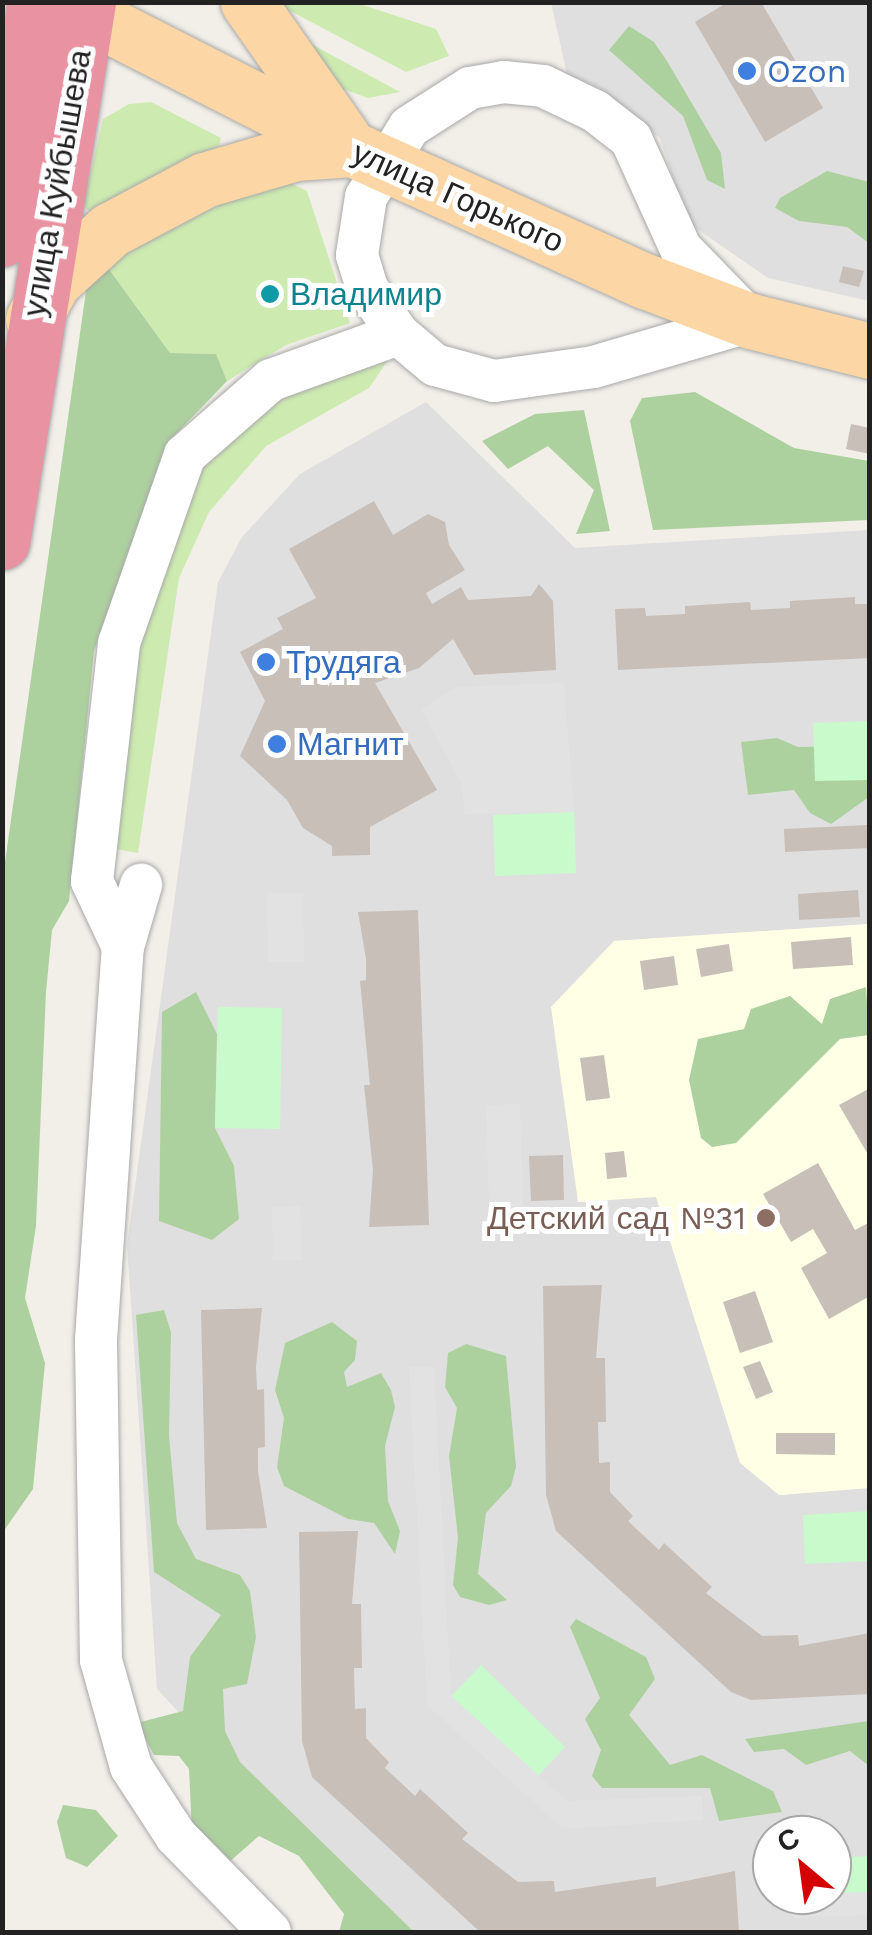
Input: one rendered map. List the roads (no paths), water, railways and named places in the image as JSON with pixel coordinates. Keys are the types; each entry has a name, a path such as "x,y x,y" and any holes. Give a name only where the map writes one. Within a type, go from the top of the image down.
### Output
{"highway":[{"name":"улица Куйбышева","path":"2,239 68,6"},
{"name":"улица Куйбышева","path":"2,542 33,319 68,6"}],"main road":[{"path":"248,2 369,157"},
{"name":"улица Горького","path":"68,6 369,157 750,321 870,351"},
{"path":"33,319 53,282 126,222 204,180 252,164 369,157"}],"street":[{"path":"503,82 543,86 595,110 631,139 681,249 750,321 594,367 494,381 434,365 398,334 367,288 357,255 369,157 470,88 503,82"},
{"path":"122,948 92,881 119,643 184,456 271,380 398,334"},
{"path":"141,885 122,948 96,1340 101,1660 131,1767 176,1836 270,1932"}],"place":[{"name":"Ozon","path":"747,71"},
{"name":"Владимир","path":"270,294"},
{"name":"Трудяга","path":"266,662"},
{"name":"Магнит","path":"277,744"},
{"name":"Детский сад №31","path":"766,1218"}]}
